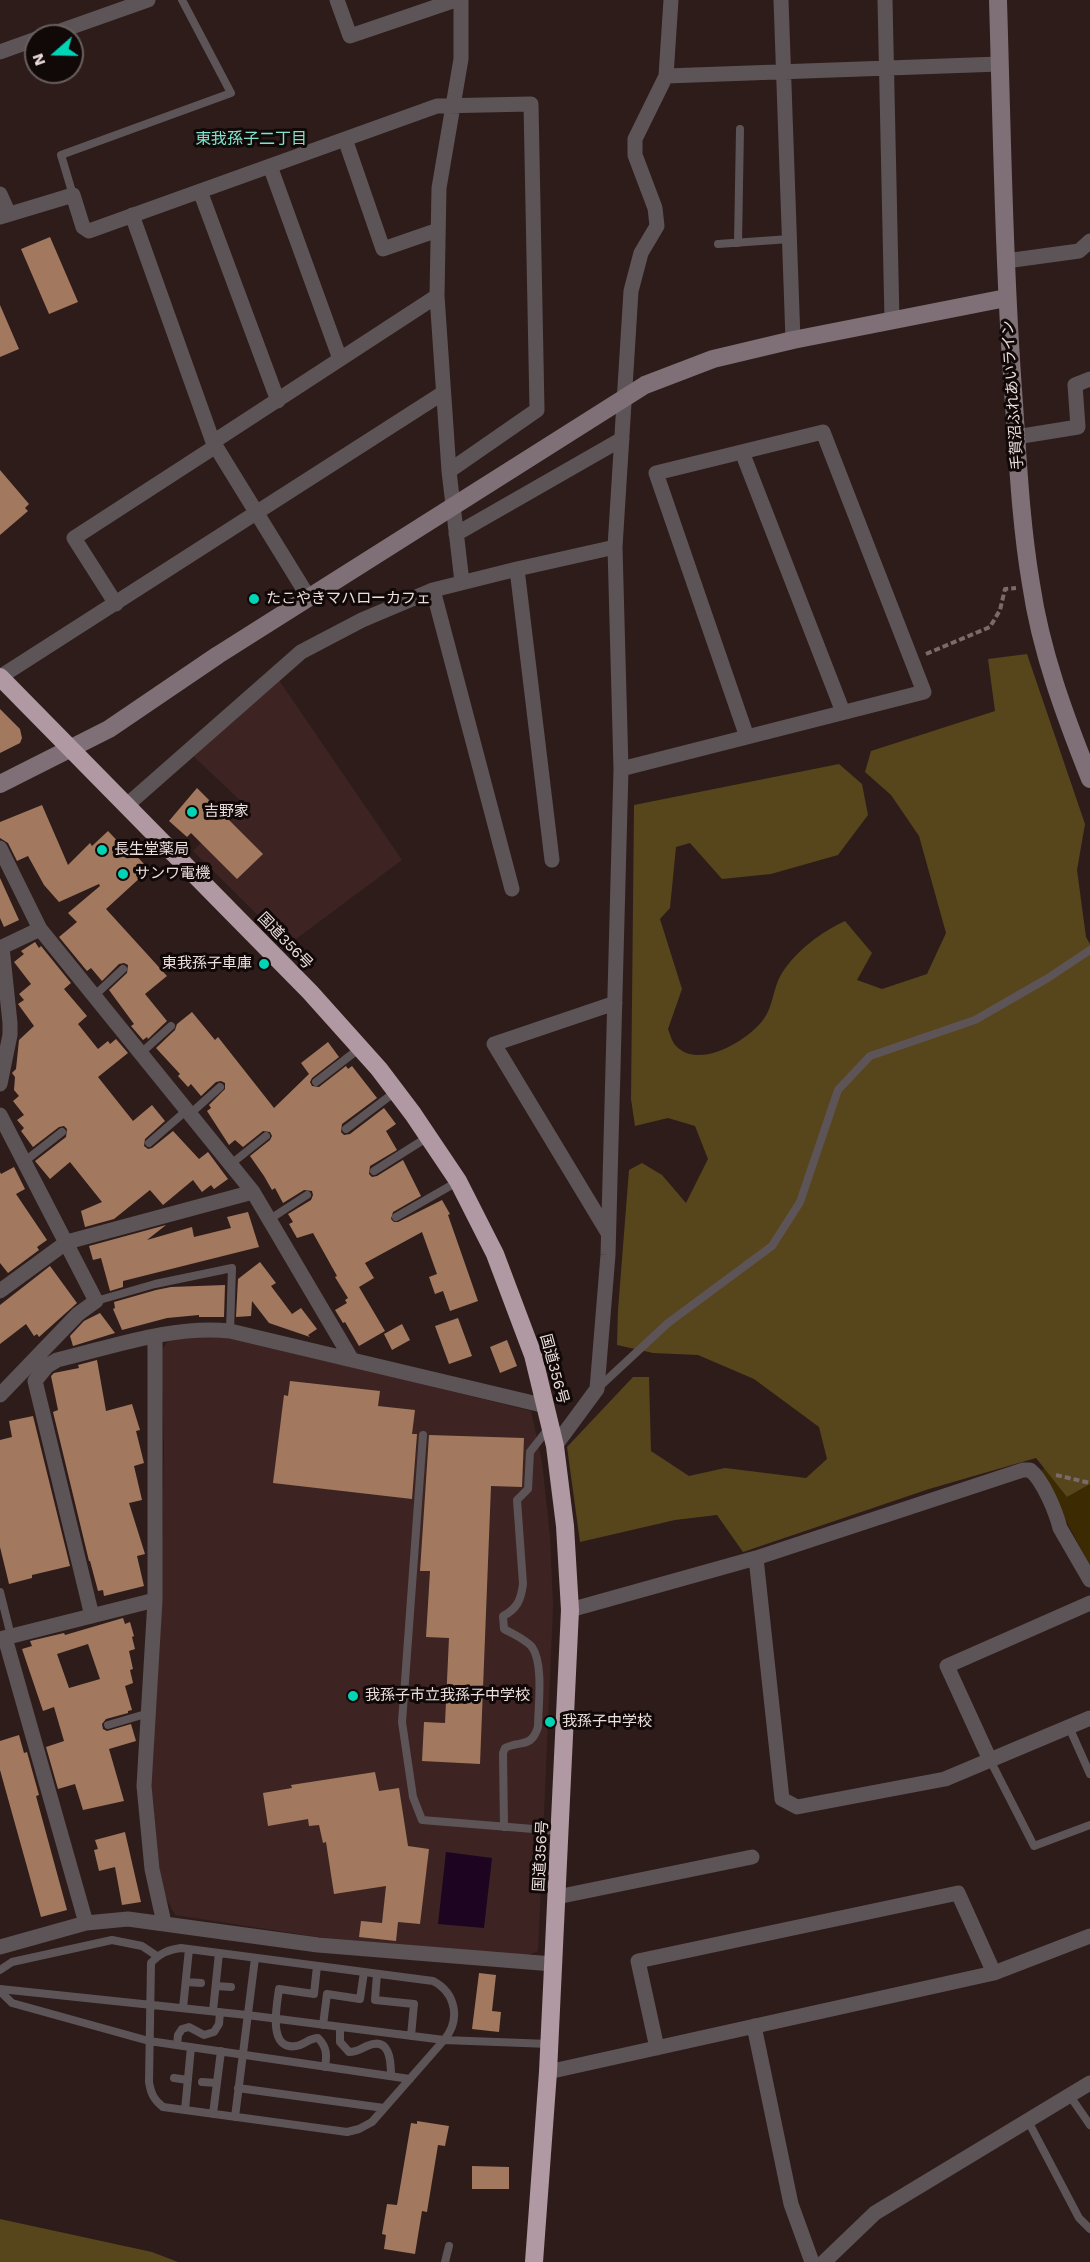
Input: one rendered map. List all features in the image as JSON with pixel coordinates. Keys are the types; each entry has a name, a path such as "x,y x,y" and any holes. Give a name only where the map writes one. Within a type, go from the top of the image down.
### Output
{"highway":[{"name":"国道356号","path":"0,677 310,992 396,1091 458,1181 495,1254 533,1355 555,1446 565,1526 570,1610 548,2072 534,2262"}],"street":[{"path":"79,24 144,0"},
{"path":"337,0 350,36 456,0"},
{"path":"461,0 461,59 439,188 437,296 443,393 462,582"},
{"path":"555,1446 597,1389 608,1233 621,769 615,547 631,291 640,253 657,226 655,208 635,155 635,139 666,76 671,0"},
{"path":"781,0 793,340"},
{"path":"885,0 892,320"},
{"name":"手賀沼ふれあいライン","path":"998,0 1006,298 1020,500 1031,586 1044,646 1064,713 1090,779"},
{"path":"0,52 24,43"},
{"path":"666,76 1000,64"},
{"path":"0,194 4,215 73,195 83,227 89,231 437,106 531,104 537,410 450,471"},
{"path":"345,139 383,249 438,230"},
{"path":"270,166 340,359"},
{"path":"200,191 278,401"},
{"path":"132,215 214,444 309,598"},
{"path":"1005,261 1079,251 1090,242"},
{"path":"116,604 74,538 437,296"},
{"path":"0,784 109,729 218,655 645,385 713,359 793,340 1006,298"},
{"path":"1016,437 1078,427 1075,385 1090,379"},
{"path":"0,677 443,393"},
{"path":"621,769 747,737 843,712 924,692 823,432 656,473 747,737"},
{"path":"456,534 622,435"},
{"path":"741,452 843,712"},
{"path":"127,805 301,652 362,620 433,590 615,547"},
{"path":"517,569 552,860"},
{"path":"433,590 512,889"},
{"path":"0,848 40,929 254,1192 352,1360"},
{"path":"0,1084 10,1035 1,948 40,929"},
{"path":"608,1233 494,1044 615,1003"},
{"path":"0,1115 96,1301 78,1314 0,1395"},
{"path":"0,1291 67,1242 254,1192"},
{"path":"92,1616 35,1381 47,1366 57,1360 155,1337 206,1328 230,1330 546,1406"},
{"path":"155,1337 155,1600 144,1786 147,1829 164,1923"},
{"path":"570,1610 756,1558 1023,1470 1030,1470 1040,1481 1060,1528 1090,1580"},
{"path":"756,1558 782,1799 797,1807 945,1779 1090,1718"},
{"path":"86,1923 6,1638 155,1600"},
{"path":"990,1760 947,1666 1090,1604"},
{"path":"557,1897 752,1857"},
{"path":"657,2048 638,1961 958,1893 994,1973"},
{"path":"0,1947 86,1923 128,1919 318,1946 553,1964"},
{"path":"548,2072 994,1973 1090,1936"},
{"path":"754,2026 790,2204 812,2262"},
{"path":"824,2262 875,2213 1090,2083"}],"lane":[{"path":"73,195 61,155 231,93 182,0"},
{"path":"738,243 740,129"},
{"path":"718,244 790,239"},
{"path":"597,1389 668,1323 772,1246 800,1202 838,1090 870,1056 975,1020 1048,978 1090,950"},
{"path":"94,996 123,969"},
{"path":"141,1053 171,1026"},
{"path":"316,1082 360,1047"},
{"path":"149,1143 220,1087"},
{"path":"346,1129 396,1091"},
{"path":"25,1161 62,1132"},
{"path":"231,1164 266,1136"},
{"path":"374,1171 429,1136"},
{"path":"396,1217 458,1181"},
{"path":"270,1219 307,1195"},
{"path":"96,1301 155,1284 232,1268 230,1330"},
{"path":"504,1827 503,1753 505,1748 529,1742 535,1736 538,1727 539,1673 538,1659 532,1648 504,1629 503,1616 512,1611 522,1597 517,1500 528,1489 530,1452 550,1426"},
{"path":"423,1435 402,1722 413,1797 422,1820 560,1832"},
{"path":"0,1592 6,1638"},
{"path":"108,1725 148,1713"},
{"path":"1069,1726 1090,1774"},
{"path":"990,1760 1034,1846 1090,1825"},
{"path":"0,1970 12,1962 112,1940 142,1946 157,1956"},
{"path":"183,2008 189,1949"},
{"path":"189,1949 433,1981 442,1985 449,1994 455,2014 449,2034 444,2040 372,2122 359,2129 346,2132 163,2107 155,2101 151,2092 149,2041 151,1963 157,1956 169,1950 189,1949"},
{"path":"177,2045 178,2035 182,2029 189,2027 204,2035 214,2032 219,2024 216,1986 219,1953"},
{"path":"235,2117 255,1958"},
{"path":"317,1966 314,1994 279,1989 275,2019 278,2037 288,2045 297,2046 313,2038 321,2041 327,2055 325,2067"},
{"path":"323,2025 327,1994 360,1999 364,1972"},
{"path":"377,1974 375,2000 414,2004 411,2036"},
{"path":"186,1982 201,1983"},
{"path":"216,1986 231,1988"},
{"path":"0,1990 247,2015 444,2040 549,2044"},
{"path":"0,1990 12,2003 149,2041 410,2079"},
{"path":"340,2027 340,2042 349,2052 356,2052 369,2045 385,2047 391,2060 392,2076"},
{"path":"185,2110 191,2047"},
{"path":"213,2114 220,2051"},
{"path":"174,2078 188,2080"},
{"path":"202,2082 217,2084"},
{"path":"238,2088 384,2109"},
{"path":"1071,2096 1090,2125"},
{"path":"1028,2121 1079,2218 1090,2229"},
{"path":"445,2262 449,2246"}],"path":[{"path":"911,660 990,627 1000,610 1005,590 1016,588"},
{"path":"1050,1473 1090,1483"}],"shaded area":[{"path":"1027,654 1085,824 1077,870 1086,937 1090,944 1090,1484 1067,1497 1036,1458 929,1489 743,1552 717,1515 675,1520 580,1542 567,1447 633,1377 649,1377 651,1451 689,1476 725,1468 806,1478 827,1459 819,1427 754,1379 698,1355 653,1353 617,1345 629,1170 642,1163 662,1175 686,1203 708,1159 695,1126 668,1118 635,1126 631,1099 634,805 839,764 862,784 868,815 838,855 771,874 722,879 690,843 676,847 670,908 660,919 682,989 668,1029 676,1046 686,1053 709,1054 722,1050 735,1044 756,1028 766,1015 782,973 794,957 818,936 845,921 872,953 857,980 882,989 927,974 946,933 919,836 891,795 865,772 871,751 995,711 988,659"},
{"path":"276,676 402,860 288,945 193,851 242,802 190,753"},
{"name":"我孫子市立我孫子中学校","path":"206,1335 236,1338 531,1411 542,1462 550,1536 553,1607 538,1951 526,1956 318,1937 175,1915 165,1896 159,1865 151,1785 161,1600 164,1447 161,1351 168,1341"},
{"path":"1090,1438 1090,1566 1040,1471"},
{"path":"446,1852 492,1858 484,1928 438,1924"},
{"path":"0,2219 152,2252 178,2262 0,2262"}],"building":[{"path":"50,237 78,302 49,314 21,249"},
{"path":"0,305 19,349 0,357"},
{"path":"0,470 29,504 25,508 28,511 0,535"},
{"path":"0,709 20,729 22,738 20,743 0,753"},
{"path":"197,788 263,854 237,879 191,833 187,837 169,821"},
{"path":"42,805 68,865 90,843 92,846 108,831 129,853 131,850 145,865 138,872 142,876 106,909 167,976 145,994 167,1021 148,1039 147,1037 143,1040 131,1026 134,1024 109,990 127,973 128,965 119,964 102,981 91,968 87,971 59,937 77,922 68,913 100,886 99,884 59,902 44,885 28,856 17,861 8,843 0,838 0,822"},
{"path":"0,878 19,920 4,927 0,918"},
{"path":"35,942 39,948 41,946 71,983 64,989 87,1016 78,1024 98,1049 108,1041 110,1044 116,1039 128,1053 98,1077 133,1121 152,1105 165,1121 145,1139 144,1146 148,1149 152,1148 173,1131 199,1159 208,1152 228,1179 214,1189 211,1185 202,1192 193,1180 163,1205 150,1190 114,1219 85,1227 81,1211 102,1202 70,1162 50,1179 35,1161 66,1137 67,1129 64,1126 59,1127 33,1147 21,1131 24,1128 17,1120 24,1115 13,1101 19,1096 14,1090 15,1077 12,1073 16,1069 19,1040 34,1026 18,1004 24,1000 19,994 31,984 14,962 24,954 21,951"},
{"path":"192,1012 215,1040 218,1037 274,1108 309,1074 301,1063 328,1042 339,1057 312,1078 310,1082 312,1086 319,1087 346,1066 348,1069 352,1066 377,1098 342,1124 341,1132 344,1135 350,1134 384,1108 396,1124 386,1131 397,1150 370,1166 369,1174 372,1177 377,1176 403,1160 421,1196 393,1212 391,1219 394,1222 442,1200 450,1214 448,1215 478,1301 450,1311 443,1291 435,1294 429,1277 437,1274 422,1232 365,1263 374,1278 359,1287 385,1331 359,1346 335,1310 347,1303 345,1300 348,1298 313,1233 297,1238 289,1224 293,1222 288,1214 311,1200 312,1191 304,1190 283,1203 275,1188 272,1190 250,1156 270,1140 272,1136 270,1132 263,1131 243,1147 235,1140 229,1145 207,1111 211,1108 209,1105 225,1089 225,1083 216,1082 201,1096 191,1084 188,1087 178,1076 180,1074 156,1048 175,1030 177,1024"},
{"path":"14,1167 25,1189 16,1194 47,1240 37,1247 39,1250 8,1273 0,1263 0,1172 1,1174"},
{"path":"248,1212 259,1247 123,1281 123,1287 110,1291 101,1258 93,1260 89,1246 166,1225 147,1240 192,1227 194,1237 231,1228 227,1217"},
{"path":"260,1262 276,1283 271,1286 292,1314 301,1308 317,1329 308,1335 310,1337 269,1323 252,1301 251,1316 236,1317 238,1279"},
{"path":"50,1266 77,1303 39,1337 37,1334 34,1336 26,1324 0,1344 0,1305"},
{"path":"225,1285 224,1317 199,1317 199,1315 167,1318 122,1330 113,1309 115,1308 114,1302 156,1290 171,1287"},
{"path":"100,1313 115,1333 73,1346 70,1336 84,1321"},
{"path":"458,1318 472,1356 449,1364 435,1326"},
{"path":"402,1324 410,1340 392,1350 384,1334"},
{"path":"507,1340 517,1366 500,1373 490,1347"},
{"path":"97,1360 106,1411 132,1404 140,1430 136,1431 144,1463 134,1466 142,1500 129,1503 145,1554 137,1556 144,1586 104,1596 103,1590 98,1591 89,1561 53,1412 58,1410 51,1376 54,1373 79,1368 78,1365"},
{"path":"290,1381 380,1391 378,1406 415,1410 412,1434 417,1434 412,1499 273,1483 284,1395 288,1396"},
{"path":"33,1416 70,1566 32,1575 32,1578 9,1584 0,1547 0,1440 12,1437 9,1421"},
{"path":"429,1435 524,1438 522,1487 491,1486 480,1764 422,1761 424,1722 445,1723 449,1638 426,1637 430,1571 420,1571"},
{"path":"123,1618 125,1624 130,1622 135,1649 129,1651 133,1683 125,1686 132,1710 106,1719 102,1724 103,1729 107,1731 131,1724 136,1741 109,1749 124,1801 83,1810 75,1784 58,1789 46,1747 64,1741 54,1707 43,1711 22,1649 32,1646 30,1641 64,1633 65,1635","holes":["88,1644 100,1679 69,1688 57,1654"]},
{"path":"19,1735 24,1753 27,1752 39,1795 36,1796 67,1910 41,1917 0,1770 0,1741"},
{"path":"375,1772 379,1791 399,1788 408,1846 429,1849 420,1924 398,1922 396,1941 359,1937 361,1921 382,1923 386,1886 334,1894 326,1842 323,1843 319,1825 309,1826 308,1819 268,1826 263,1793 292,1788 291,1785"},
{"path":"125,1832 141,1902 122,1905 115,1867 99,1871 94,1850 98,1849 95,1840"},
{"path":"479,1973 496,1975 492,2011 501,2012 499,2032 472,2029"},
{"path":"417,2121 449,2126 445,2146 438,2145 427,2212 422,2211 415,2254 384,2249 386,2235 382,2234 387,2204 397,2205 411,2123 417,2124"},
{"path":"472,2166 509,2167 509,2189 472,2189"}],"place":[{"name":"たこやきマハローカフェ","path":"254,599"},
{"name":"吉野家","path":"192,812"},
{"name":"長生堂薬局","path":"102,850"},
{"name":"サンワ電機","path":"123,874"},
{"name":"東我孫子車庫","path":"264,964"},
{"name":"我孫子市立我孫子中学校","path":"353,1696"},
{"name":"我孫子中学校","path":"550,1722"}],"district":[{"name":"東我孫子二丁目","path":"251,139"}]}
